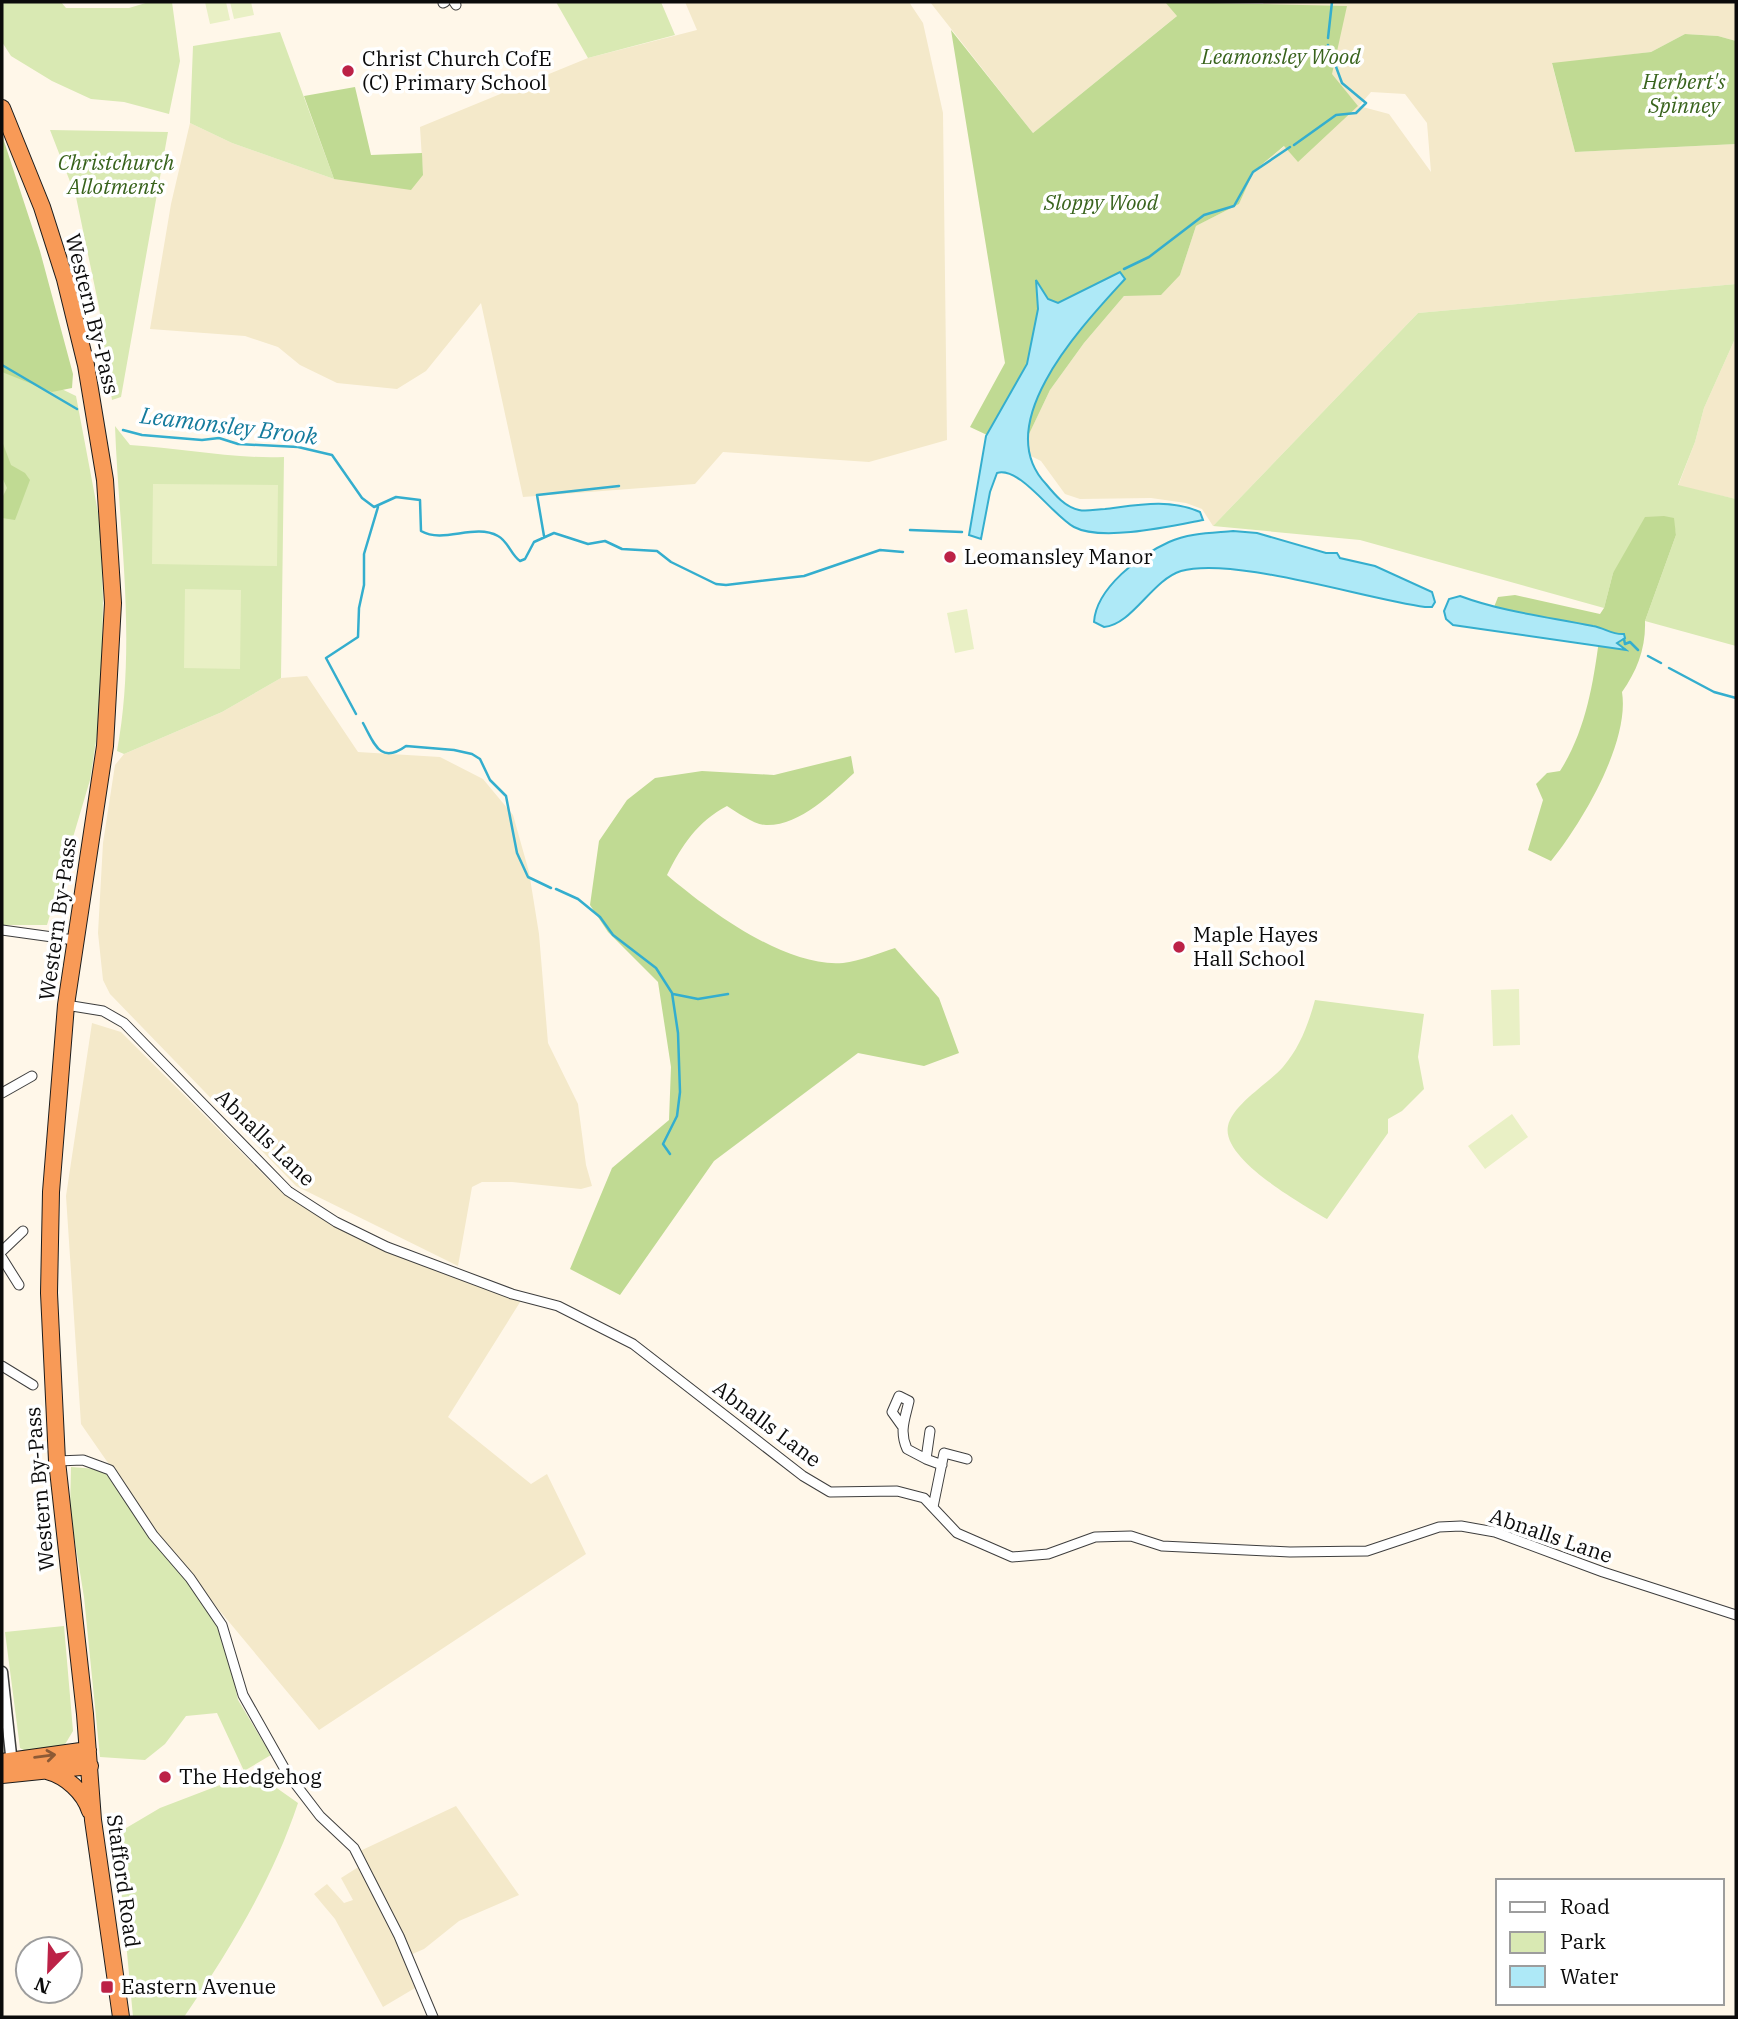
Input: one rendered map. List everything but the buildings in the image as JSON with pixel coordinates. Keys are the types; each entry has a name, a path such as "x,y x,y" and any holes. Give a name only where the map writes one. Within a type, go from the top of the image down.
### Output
{"highway":[{"name":"Western By-Pass","path":"2,108 42,207 65,279 86,365 105,480 113,603 105,746 66,1005 50,1217 50,1318 57,1461 89,1758"},
{"path":"7,1768 89,1758"},
{"path":"7,1768 46,1770 89,1758"},
{"name":"Stafford Road","path":"89,1758 93,1820 121,2017"},
{"path":"46,1770 65,1779 81,1794 93,1820"}],"street":[{"path":"2,930 74,940"},
{"name":"Abnalls Lane","path":"66,1005 103,1011 124,1023 288,1191 336,1222 387,1247 454,1273 512,1294 558,1306 632,1345 803,1476 830,1492 897,1491 924,1499 957,1533 1012,1557 1048,1554 1095,1537 1131,1536 1162,1546 1290,1552 1367,1551 1439,1527 1461,1526 1495,1532 1616,1576 1736,1615"},
{"path":"2,1093 32,1076"},
{"path":"2,1251 23,1231"},
{"path":"2,1258 19,1284"},
{"path":"2,1366 33,1385"},
{"path":"902,1426 907,1449 942,1465"},
{"path":"926,1458 930,1431"},
{"path":"933,1507 944,1453 967,1459"},
{"path":"57,1461 83,1460 110,1470 153,1535 190,1578 222,1625 243,1695 287,1773 320,1816 354,1848 399,1936 433,2017"},
{"path":"2,1672 7,1768"}],"green space":[{"path":"2,2 61,2 66,8 129,8 149,2 172,2 180,61 169,114 124,102 91,99 52,81 11,56 2,42"},
{"path":"205,2 226,2 230,20 210,24"},
{"path":"230,2 251,2 254,15 234,19"},
{"path":"556,2 661,2 675,35 588,58"},
{"path":"685,2 909,2 923,23 943,113 947,440 869,462 723,452 695,484 523,497 481,303 426,371 397,389 337,383 300,365 278,347 245,336 150,329 171,204 190,123 232,143 334,179 423,175 420,127 588,58 697,30"},
{"path":"930,2 1165,2 1178,15 1033,133"},
{"name":"Sloppy Wood","path":"1165,2 1347,6 1332,74 1358,106 1298,162 1284,146 1254,171 1239,204 1196,226 1180,275 1161,295 1124,296 1084,343 1050,390 1021,451 970,427 1005,363 951,30 1033,133 1177,16"},
{"name":"Leamonsley Wood","path":"1263,2 1736,2 1736,41 1718,36 1685,34 1651,52 1552,64 1575,152 1736,144 1736,284 1418,313 1213,526 1202,509 1186,503 1151,498 1080,499 1065,494 1041,461 1021,451 1050,390 1084,343 1124,296 1180,275 1196,226 1239,204 1254,171 1285,146 1299,161","holes":["1371,92 1405,94 1427,123 1431,172 1389,114 1359,106"]},
{"path":"280,32 334,179 232,143 190,123 193,46"},
{"name":"Herbert's Spinney","path":"1685,34 1718,36 1736,41 1736,144 1575,152 1552,63 1651,52"},
{"path":"355,87 371,155 422,153 423,175 411,190 334,179 304,96"},
{"name":"Christchurch Allotments","path":"50,130 168,132 121,397 112,400 99,307 76,197"},
{"path":"2,135 40,251 73,374 72,388 52,392 2,372"},
{"path":"1736,284 1734,341 1704,408 1695,442 1678,485 1736,499 1736,646 1645,621 1676,535 1673,518 1613,573 1604,608 1360,540 1213,526 1418,313"},
{"path":"1736,312 1736,499 1678,486 1695,442 1704,408 1734,341"},
{"path":"2,360 76,396 100,523 103,599 101,709 90,780 47,925 2,925"},
{"path":"115,426 130,445 284,457 281,678 222,712 124,754 117,751 126,670 126,629"},
{"path":"2,441 11,465 25,473 30,480 15,520 2,518 2,498 7,488 2,477"},
{"path":"153,484 278,485 277,566 152,564"},
{"path":"1645,517 1674,518 1676,535 1645,621 1640,659 1622,692 1623,712 1619,734 1589,804 1551,861 1528,850 1543,800 1536,784 1547,773 1560,771 1576,741 1591,691 1599,640 1494,607 1498,597 1515,595 1600,614 1613,573"},
{"path":"185,589 241,590 240,669 184,668"},
{"path":"967,609 974,649 955,653 947,613"},
{"path":"307,676 358,752 440,757 483,779 513,815 529,872 539,934 548,1043 578,1104 586,1165 592,1186 581,1189 512,1182 482,1182 472,1187 458,1266 296,1186 110,994 103,980 98,933 103,843 115,765 124,754 222,712 281,678"},
{"path":"851,756 854,773 814,807 791,820 766,825 756,823 727,806 716,812 691,835 667,875 726,920 773,947 797,956 821,962 843,963 895,948 939,998 959,1053 924,1066 858,1053 714,1161 620,1295 570,1269 612,1168 669,1120 671,1067 658,982 608,932 590,905 599,841 627,800 655,778 702,771 774,775"},
{"path":"1519,989 1520,1045 1493,1046 1491,990"},
{"path":"1315,1000 1424,1014 1418,1057 1424,1089 1402,1111 1388,1119 1388,1133 1327,1219 1283,1192 1250,1166 1229,1139 1228,1126 1244,1102 1277,1074 1294,1052"},
{"path":"92,1023 121,1032 275,1186 376,1242 522,1299 448,1417 531,1484 547,1474 586,1554 319,1730 140,1515 124,1486 81,1424 66,1196"},
{"path":"1512,1114 1528,1137 1485,1169 1468,1146"},
{"path":"71,1467 110,1470 222,1625 238,1700 271,1755 244,1771 217,1713 186,1716 165,1744 145,1760 100,1757 84,1597 70,1511"},
{"path":"64,1626 73,1731 64,1746 30,1753 20,1748 5,1632"},
{"path":"254,1772 298,1803 263,1887 218,1966 184,2017 133,2017 116,1834 160,1808"},
{"path":"456,1806 519,1895 459,1921 424,1949 403,1958 415,1988 383,2007 335,1919 314,1894 327,1884 344,1903 353,1900 341,1878 360,1866 360,1851"}],"water":[{"path":"1120,272 1125,279 1067,347 1035,404 1028,432 1031,459 1053,492 1065,503 1082,511 1165,504 1200,512 1203,520 1119,533 1086,531 1065,521 1016,477 997,473 990,492 981,539 969,535 986,436 1027,364 1038,309 1036,280 1048,299 1058,303"},
{"path":"1233,531 1257,533 1326,553 1337,553 1340,558 1375,566 1432,592 1435,602 1432,607 1425,607 1300,580 1233,569 1204,568 1181,571 1171,576 1124,619 1114,624 1104,627 1094,622 1102,597 1111,585 1145,555 1184,537"},
{"path":"1460,596 1509,610 1624,634 1625,638 1617,643 1626,650 1453,625 1446,619 1444,611 1449,599"}],"waterway":[{"path":"1328,38 1332,2"},
{"path":"1294,145 1336,115 1356,113 1366,103 1342,83 1328,45"},
{"path":"1124,269 1149,257 1204,215 1234,206 1253,172 1290,147"},
{"name":"Leamonsley Brook","path":"2,365 77,409"},
{"name":"Leamonsley Brook","path":"123,430 142,435 202,440 219,438 238,444 298,447 332,455 362,498 374,507 396,497 420,500 421,531 439,535 489,533 501,538 520,561 525,559 534,542 554,533 588,544 605,541 622,549 657,551 671,562 716,584 726,585 804,576 880,550 903,552"},
{"path":"544,536 537,495 619,486"},
{"path":"356,714 326,658 358,637 359,608 364,585 364,554 378,507"},
{"name":"Leamonsley Brook","path":"910,530 962,532"},
{"path":"1624,639 1625,644 1630,642 1638,650"},
{"path":"1648,656 1661,663"},
{"path":"1669,668 1714,692 1736,698"},
{"path":"363,723 375,744 384,752 390,753 406,746 454,750 472,754 480,759 490,780 506,796 517,853 528,877 551,888"},
{"path":"556,889 578,899 600,917 613,935 656,968 672,993 678,1033 680,1092 677,1116 663,1144 670,1154"},
{"path":"673,994 698,999 728,994"}],"place":[{"name":"Christ Church CofE (C) Primary School","path":"348,71"},
{"name":"Leomansley Manor","path":"950,557"},
{"name":"Maple Hayes Hall School","path":"1179,947"},
{"name":"The Hedgehog","path":"165,1777"},
{"name":"Eastern Avenue","path":"107,1987"}]}
